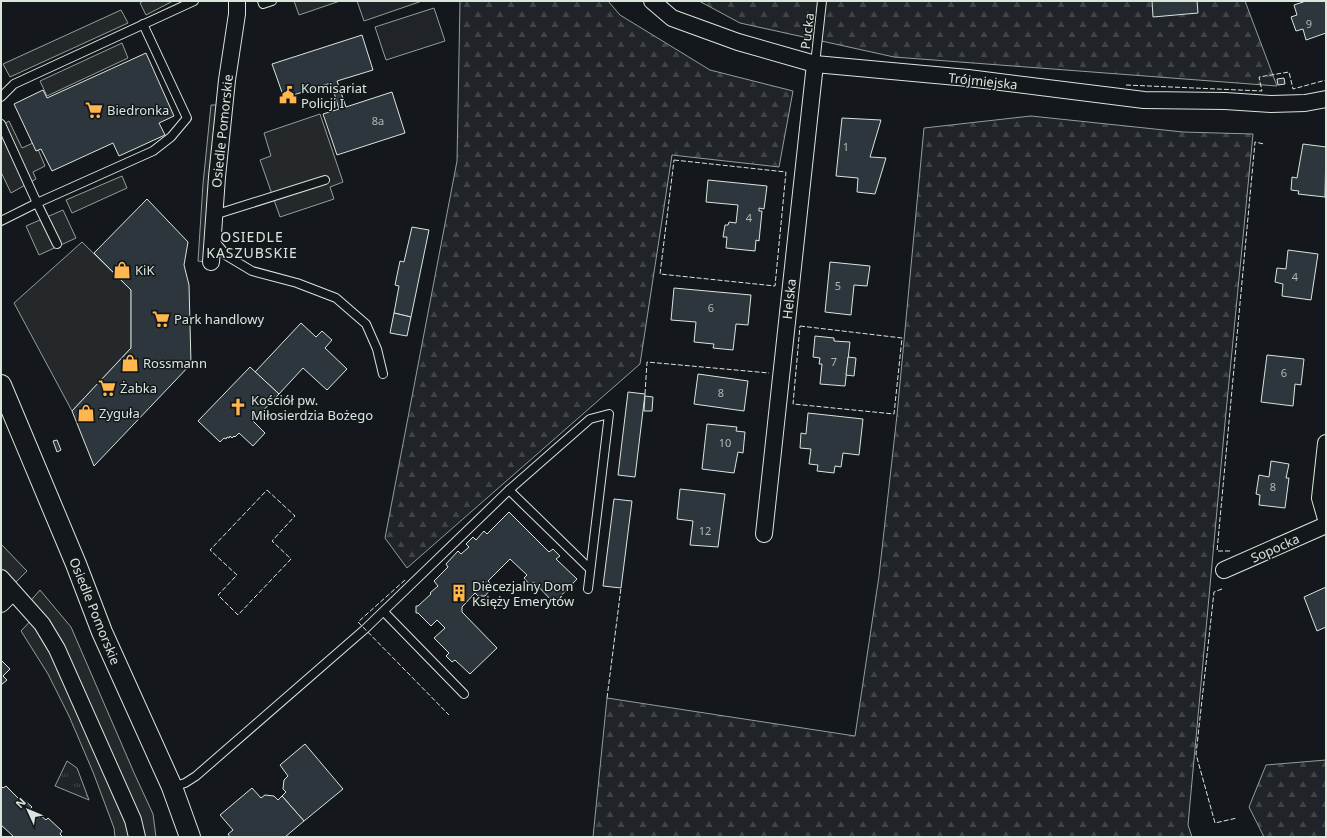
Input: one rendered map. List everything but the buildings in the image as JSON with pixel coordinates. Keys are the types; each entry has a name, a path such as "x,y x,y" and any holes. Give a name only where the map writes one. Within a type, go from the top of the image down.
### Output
{"street":[{"name":"Osiedle Pomorskie","path":"211,262 219,155 227,80 237,14 237,1"},
{"name":"Trójmiejska","path":"652,1 672,18 738,42 815,64 968,78 1144,100 1225,101 1272,104 1305,103 1326,100"},
{"name":"Helska","path":"764,534 815,64"},
{"name":"Osiedle Pomorskie","path":"1,385 78,570 102,632 172,787 190,837"},
{"path":"1326,443 1320,498 1326,519"},
{"name":"Sopocka","path":"1224,570 1326,525"},
{"path":"1,578 42,624 57,648 133,820 137,837"},
{"path":"1,604 13,592"}],"lane":[{"path":"1,97 14,84 194,1"},
{"path":"262,1 263,4 272,1"},
{"name":"Pucka","path":"815,64 822,1"},
{"path":"1,221 37,203 153,151 171,137 187,118 143,24"},
{"path":"1,124 57,244"},
{"path":"214,215 325,180"},
{"path":"212,239 227,256 252,271 297,283 336,298 366,324 377,349 383,374"},
{"path":"172,787 185,783 196,776 384,612 509,490 590,419 609,414 588,589"},
{"path":"509,490 590,569"},
{"path":"384,612 464,694"}],"green space":[{"path":"357,1 422,1 364,21"},
{"path":"460,1 608,1 620,15 710,70 793,91 779,167 672,155 640,364 407,568 385,538 457,161"},
{"path":"699,1 1245,1 1277,86 894,57 740,23"},
{"path":"434,8 445,41 386,60 375,27"},
{"path":"1031,116 1183,132 1253,134 1188,825 1192,837 593,837 607,698 855,736 879,576 897,415 924,128"},
{"path":"1326,760 1326,837 1264,837 1249,807 1266,765"},
{"path":"67,761 77,768 89,800 55,786"}],"shaded area":[{"path":"143,1 173,1 146,15 140,3"},
{"path":"294,1 340,1 299,15"},
{"path":"121,10 128,23 10,77 3,64"},
{"path":"122,43 128,58 47,96 40,81"},
{"path":"211,105 217,105 205,262 198,261 203,184"},
{"path":"320,114 343,182 330,187 334,199 280,217 260,160 271,156 264,133"},
{"path":"9,121 22,148 35,142 45,166 33,172 36,179 11,193 1,172 1,126"},
{"path":"122,176 127,188 72,213 66,200"},
{"path":"63,210 76,238 39,255 26,226"},
{"path":"82,242 131,290 131,348 72,411 14,303"},
{"path":"1,544 27,571 10,588 1,578"},
{"path":"40,590 71,627 153,814 156,837 115,837 114,828 93,772 69,716 48,674 21,631 35,616 26,606"}],"fence":[{"path":"1126,85 1262,91 1259,77 1289,72 1293,89 1326,80"},
{"path":"1230,551 1217,551 1255,142 1264,144"},
{"path":"674,160 786,172 775,286 660,274 674,160"},
{"path":"800,326 902,338 894,414 793,404 800,326"},
{"path":"645,394 647,362 769,373"},
{"path":"267,490 295,516 272,541 291,559 238,615 218,595 237,575 210,550 267,490"},
{"path":"405,580 358,622 449,715"},
{"path":"607,698 621,588"},
{"path":"1222,589 1214,592 1196,754 1215,823 1237,818"}],"place":[{"name":"Komisariat Policji I","path":"288,95"},
{"name":"Biedronka","path":"94,110"},
{"name":"KiK","path":"122,270"},
{"name":"Park handlowy","path":"161,319"},
{"name":"Rossmann","path":"130,363"},
{"name":"Żabka","path":"107,388"},
{"name":"Kościół pw. Miłosierdzia Bożego","path":"238,407"},
{"name":"Zyguła","path":"86,413"},
{"name":"Diecezjalny Dom Księży Emerytów","path":"459,593"}],"district":[{"name":"OSIEDLE KASZUBSKIE","path":"252,244"}]}
